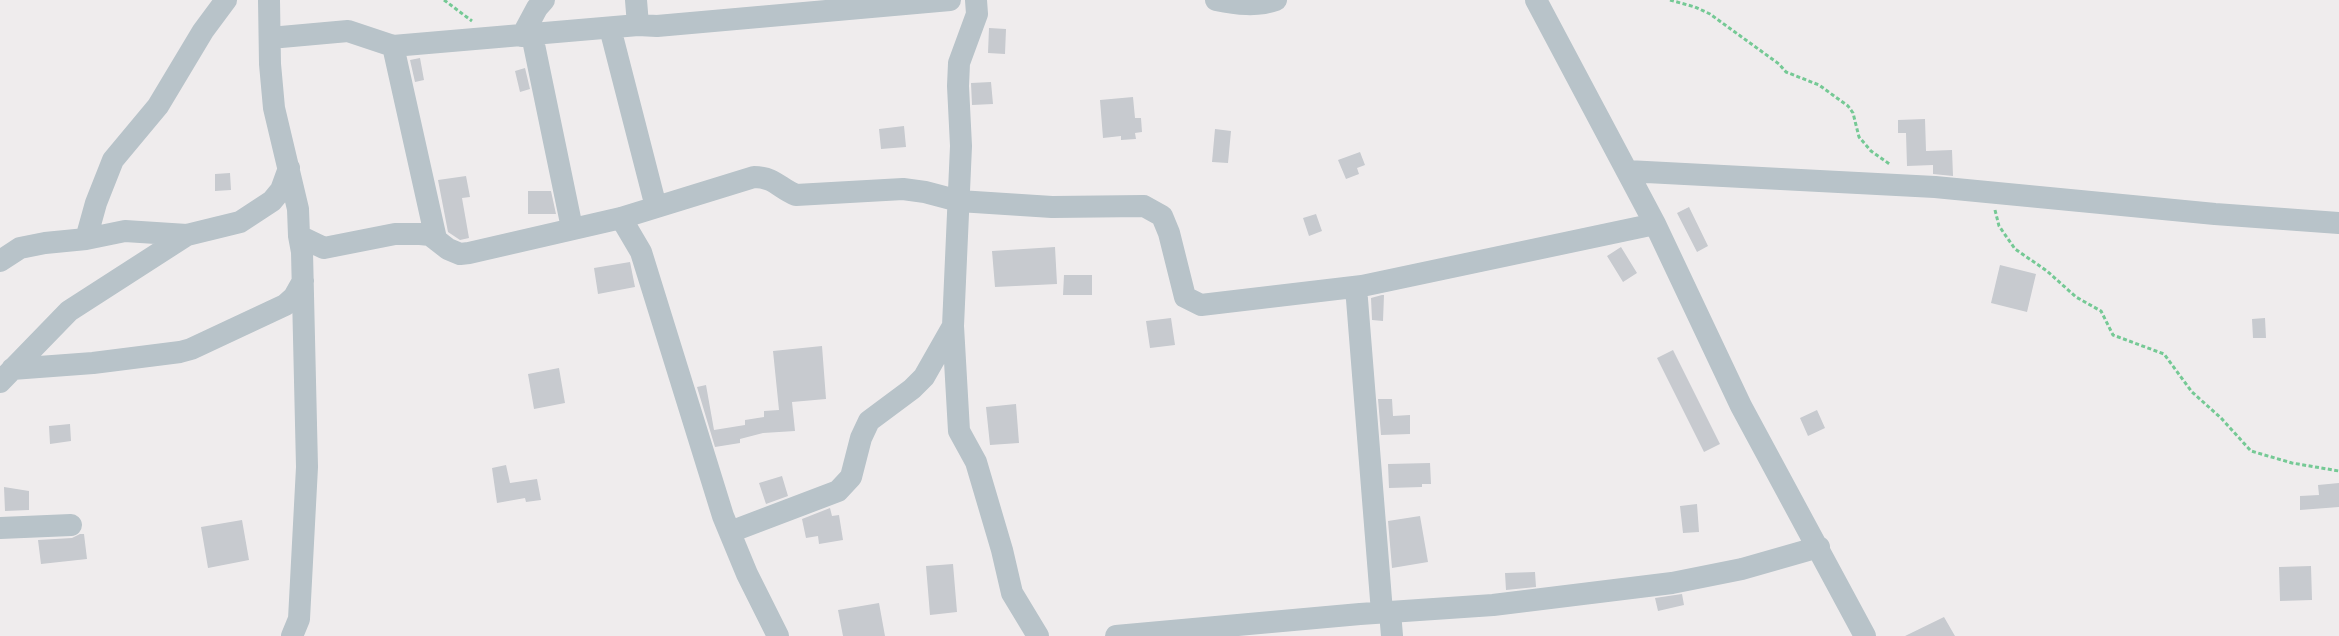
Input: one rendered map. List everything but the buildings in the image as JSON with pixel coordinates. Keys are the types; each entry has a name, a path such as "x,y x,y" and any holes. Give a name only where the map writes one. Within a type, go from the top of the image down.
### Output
{"street":[{"path":"86,239 96,203 113,160 158,106 203,31 226,0"},
{"path":"269,0 270,64 274,108 298,209 299,236 302,252 308,467 299,619 292,636"},
{"path":"544,0 537,8 527,36 572,228"},
{"path":"636,0 638,25"},
{"path":"270,38 348,31 393,46 638,25 657,26 950,0"},
{"path":"976,0 977,14 959,63 958,86 961,146 953,326 959,431 976,462 1002,550 1012,593 1038,636"},
{"path":"1216,0 1234,4 1253,4 1276,0"},
{"path":"1536,0 1655,224 1741,406 1819,547 1865,636"},
{"path":"610,28 656,207"},
{"path":"393,46 436,240"},
{"path":"6,376 70,311 187,235 240,222 272,201 281,190 289,168"},
{"path":"1627,171 1990,191 2215,214 2339,223"},
{"path":"299,236 324,248 396,234 430,235 454,251 469,253 621,218 754,177 772,179 785,190 796,195 904,190 925,192 959,201 1052,207 1144,206 1162,216 1169,233 1185,297 1201,305 1356,287 1655,224"},
{"path":"621,218 641,252 722,516 747,574 778,636"},
{"path":"0,261 10,253 30,246 136,230 187,235"},
{"path":"6,376 191,349 285,305 294,298 303,282"},
{"path":"1356,287 1386,612 1392,636"},
{"path":"730,532 838,491 851,478 861,438 869,421 912,389 924,377 953,326"},
{"path":"0,528 71,525"},
{"path":"1116,636 1266,629 1386,612 1493,605 1672,582 1742,569 1819,547"}],"path":[{"path":"1670,0 1695,7 1710,14 1779,64 1786,72 1819,85 1833,95 1853,113 1859,137 1877,156 1893,166"},
{"path":"1990,191 1998,226 2015,249 2047,271 2076,297 2100,311 2113,335 2164,354 2192,392 2221,418 2251,451 2292,463 2339,471"}]}
